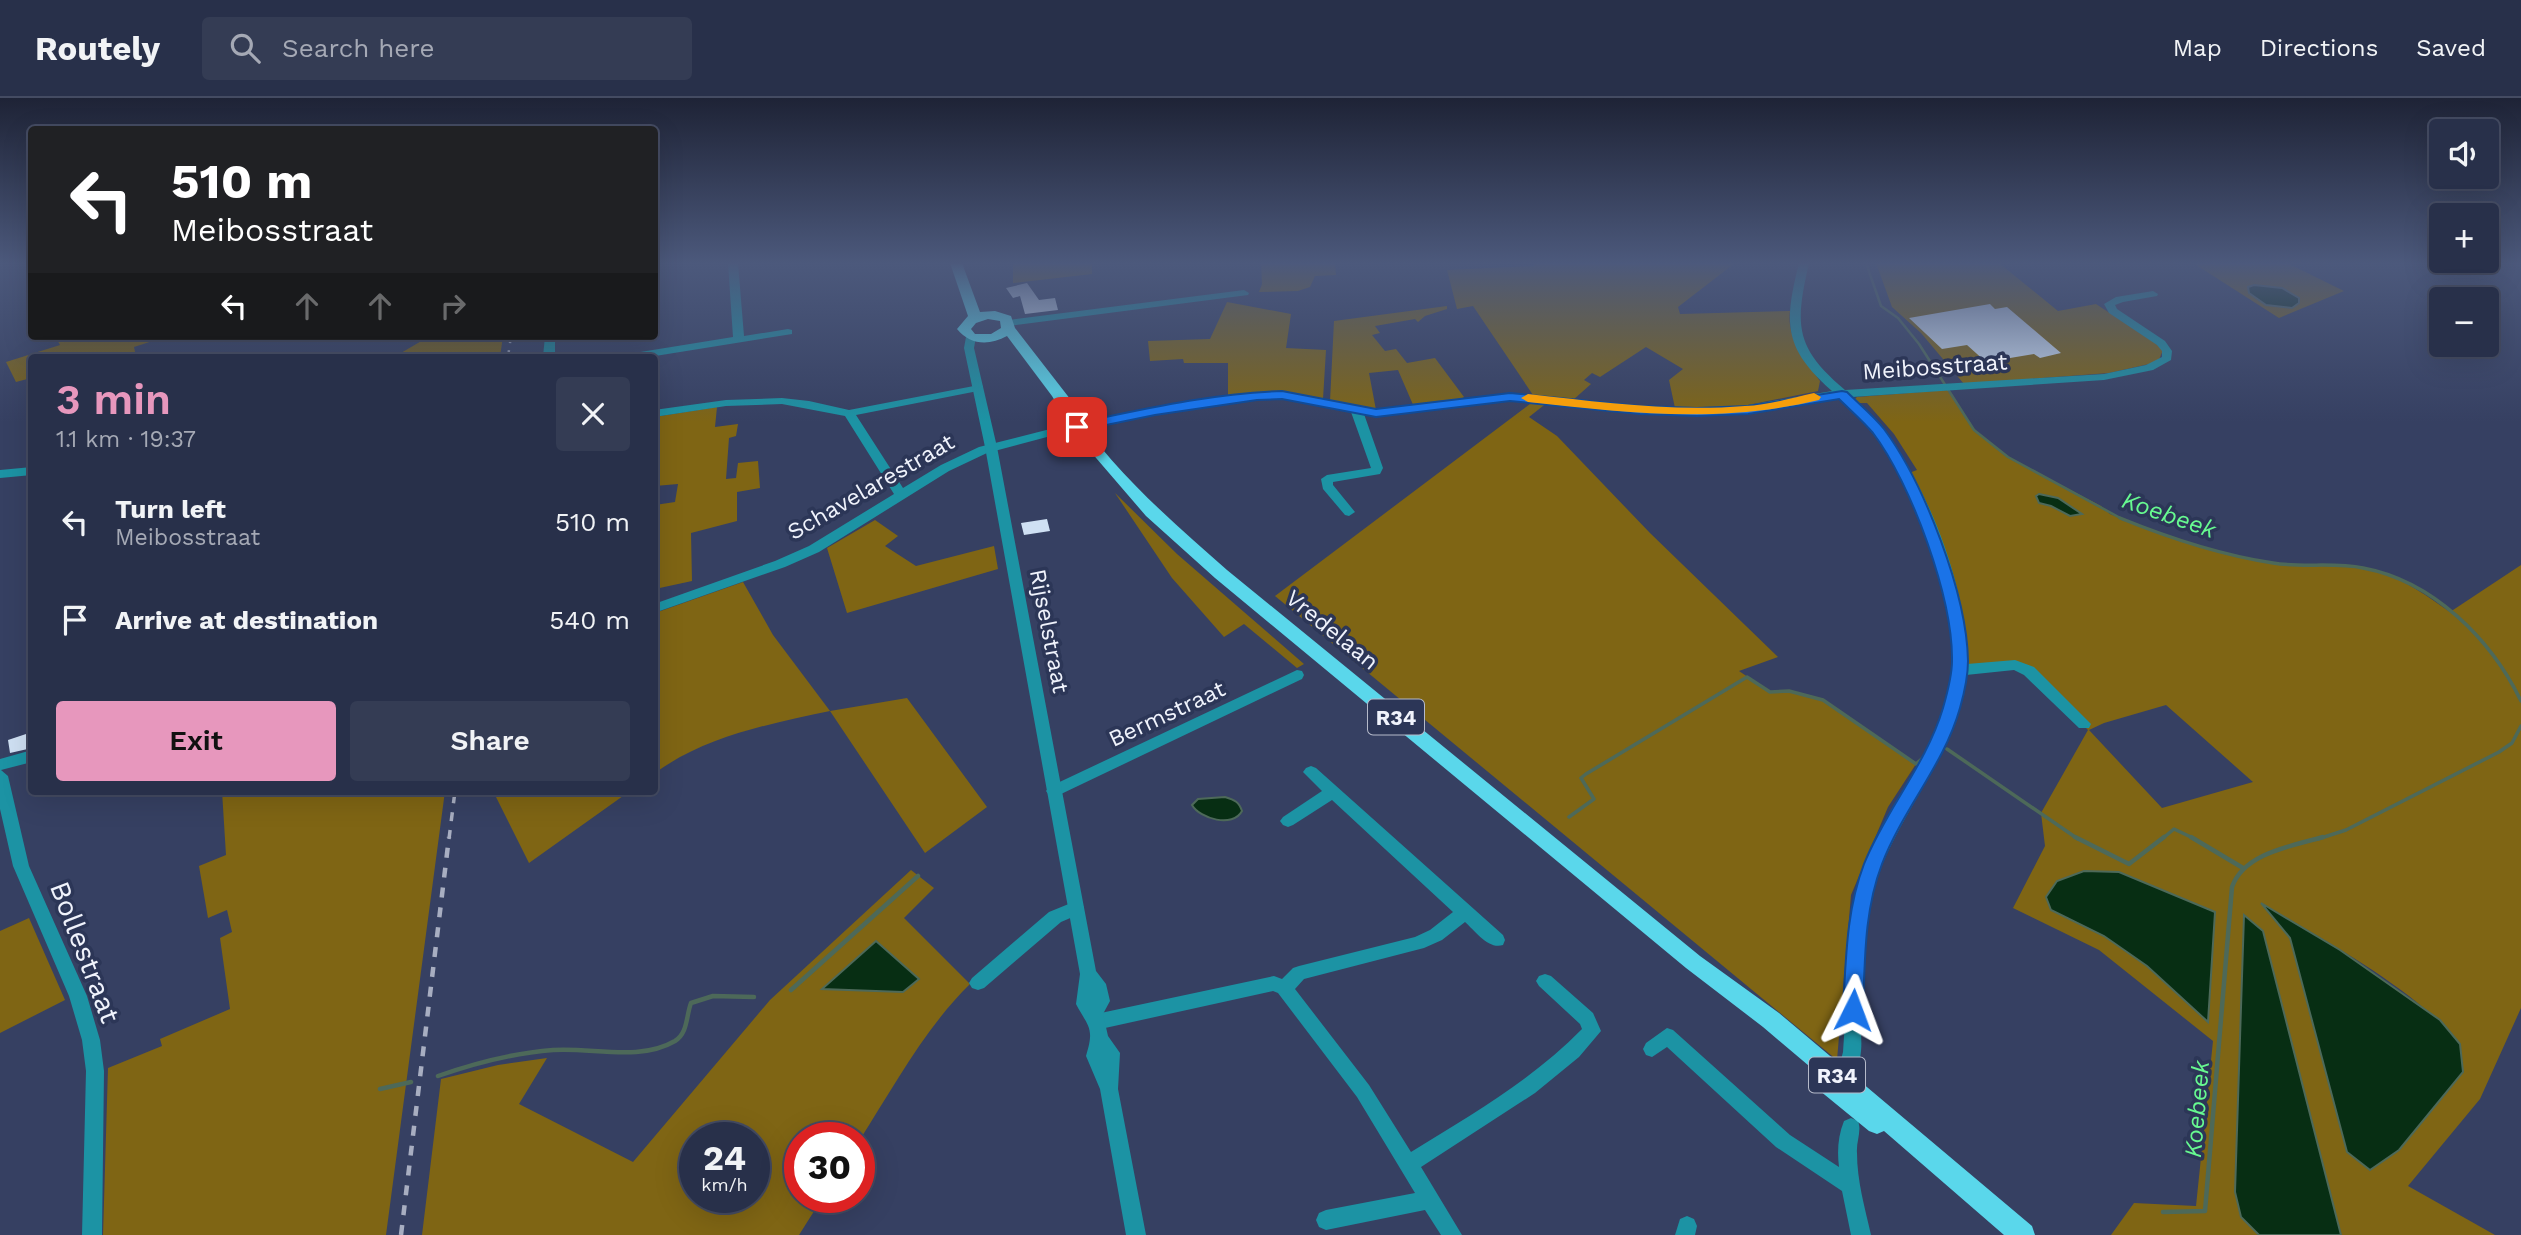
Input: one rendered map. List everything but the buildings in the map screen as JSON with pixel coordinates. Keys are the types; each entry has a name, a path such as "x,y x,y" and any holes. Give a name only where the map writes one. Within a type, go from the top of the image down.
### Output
{"main road":[{"path":"985,316 969,321 964,329 971,337 990,339 1024,349"},
{"path":"990,339 1009,326 1002,317 996,316"},
{"name":"Vredelaan","path":"1009,326 1110,463 1152,512 1221,574 1693,962 1771,1020 1838,1083 2023,1235"}],"street":[{"path":"737,316 739,340"},
{"path":"1009,326 1080,316"},
{"path":"1795,316 1796,332 1808,360 1820,376 1879,431 1918,500 1951,596 1960,652 1960,670 1952,707 1935,753 1886,837 1873,864 1861,903 1856,940 1851,1057 1838,1083"},
{"name":"Meibosstraat","path":"1082,426 1155,411 1257,396 1282,395 1357,411 1396,411 1510,397 1640,410 1726,412 1842,394 2104,377 2162,363 2167,358 2167,351 2161,343 2121,316"},
{"path":"648,354 788,332"},
{"name":"Rijselstraat","path":"971,337 970,348 991,447 1088,974 1085,1004 1097,1025 1095,1056 1109,1089 1136,1235"},
{"path":"975,363 976,348 990,339"},
{"path":"658,413 726,403 782,401 849,413 979,388"},
{"path":"1349,512 1331,489 1354,483 1377,468 1357,411"},
{"path":"849,413 902,496"},
{"path":"991,447 1058,431"},
{"name":"Schavelarestraat","path":"658,608 803,554 842,534 945,468 991,447"},
{"path":"0,474 28,471"},
{"path":"1960,670 2015,665 2029,671 2084,724"},
{"name":"Bermstraat","path":"1054,791 1183,732 1297,675"},
{"path":"0,765 28,758"},
{"path":"1311,772 1497,940"},
{"name":"Bollestraat","path":"0,776 21,866 78,996 91,1040 95,1070 92,1235"},
{"path":"1288,821 1332,792"},
{"path":"978,983 1055,917 1076,908"},
{"path":"1284,988 1299,973 1418,943 1436,935 1465,912"},
{"path":"1410,1163 1510,1100 1569,1057 1592,1031 1587,1019 1545,981"},
{"path":"1097,1025 1274,983 1284,988 1363,1091 1410,1163 1452,1235"},
{"path":"1652,1049 1667,1036 1783,1141 1852,1187"},
{"path":"1852,1127 1847,1138 1861,1235"},
{"path":"1326,1220 1431,1199"}],"shaded area":[{"path":"1221,316 1291,316 1286,348 1326,350 1323,399 1278,391 1228,396 1228,363 1184,363 1183,359 1150,361 1148,341 1210,339"},
{"path":"1371,316 1425,316 1418,322 1415,319 1375,326 1380,333 1372,335 1385,351 1396,349 1407,363 1435,358 1464,397 1414,407 1398,370 1369,373 1376,410 1330,401 1334,321"},
{"path":"1480,316 1790,316 1794,340 1820,381 1818,391 1733,408 1675,408 1669,380 1683,369 1646,347 1600,377 1592,373 1584,380 1591,384 1573,400 1533,395"},
{"path":"1902,316 2114,316 2163,350 2158,362 2109,373 1964,384 1921,333"},
{"path":"57,340 156,340 134,347 135,354 31,354 60,345"},
{"path":"423,340 502,340 500,354 399,354"},
{"path":"28,355 28,379 16,382 6,362"},
{"path":"1948,390 1974,430 2008,457 2101,506 2110,514 2170,537 2232,555 2274,563 2354,567 2380,572 2408,584 2450,612 2521,565 2521,1008 2480,1099 2408,1186 2495,1235 2341,1235 2263,931 2245,916 2235,1192 2241,1217 2259,1235 2111,1235 2134,1203 2196,1206 2213,1041 2099,950 2013,908 2045,846 2041,813 2088,730 2020,662 1972,666 1966,664 1955,594 1909,473 1917,470 1894,434 1867,403 1854,400 1857,397","holes":["2166,705 2253,782 2162,808 2089,730","2263,904 2394,985 2441,1023 2460,1044 2347,1152 2290,938"]},
{"path":"1534,401 1548,402 1529,417 1557,436 1650,533 1778,657 1739,671 1770,692 1789,691 1823,700 1916,764 1888,807 1851,895 1837,1060 1275,596"},
{"path":"717,407 715,427 738,424 736,436 729,438 726,479 736,478 738,463 758,461 760,488 737,492 737,521 691,533 692,581 658,588 658,505 675,502 678,484 658,486 658,416"},
{"path":"1115,493 1177,554 1304,664 1297,668 1244,624 1224,637 1172,578"},
{"path":"2039,494 2058,498 2082,514 2070,516 2039,503 2036,496"},
{"path":"875,520 898,536 885,546 916,566 994,546 998,569 847,613 827,548"},
{"path":"743,582 773,635 830,711 739,733 695,750 658,771 658,612"},
{"path":"907,698 987,807 925,853 830,711"},
{"path":"222,795 444,795 386,1235 103,1235 108,1068 162,1046 160,1039 230,1009 220,938 232,932 227,910 208,918 199,866 226,855"},
{"path":"495,795 624,795 529,863"},
{"path":"1225,797 1236,802 1242,811 1232,819 1209,818 1192,805 1198,799"},
{"path":"911,870 934,888 904,918 970,984 924,1039 871,1122 784,1122 784,1213 813,1213 799,1235 422,1235 441,1079 498,1065 547,1058 519,1104 633,1162 770,1000"},
{"path":"2084,871 2119,872 2215,912 2208,1022 2147,966 2104,936 2051,910 2046,897 2057,881"},
{"path":"2261,903 2340,950 2440,1020 2460,1044 2463,1072 2399,1150 2370,1170 2347,1152 2290,938"},
{"path":"2244,915 2263,931 2341,1235 2259,1235 2241,1217 2235,1192"},
{"path":"29,918 65,1000 0,1033 0,931"},
{"path":"876,941 919,979 903,992 822,989"}],"waterway":[{"name":"Koebeek","path":"1895,316 1919,344 1974,430 2008,457 2121,518"},
{"name":"Koebeek","path":"2121,518 2214,551 2253,560 2284,564 2341,565 2389,575 2436,599 2457,616 2493,656 2521,701"},
{"path":"1569,817 1594,799 1581,778 1586,774 1747,677 1770,692 1789,691 1823,700 1916,764 1925,756 1931,742"},
{"name":"Koebeek","path":"2318,839 2346,830 2499,752 2512,743 2521,726"},
{"path":"1947,749 2075,837"},
{"path":"2162,839 2174,829 2192,837"},
{"path":"2075,837 2129,864 2164,837"},
{"path":"2192,837 2243,868"},
{"name":"Koebeek","path":"2163,1212 2205,1211 2232,887 2238,875 2258,859 2323,837"},
{"path":"791,990 918,876"},
{"path":"438,1076 494,1059 538,1051 646,1051 679,1038 691,1003 713,996 754,997"},
{"path":"380,1089 411,1082"}],"railway":[{"path":"508,354 510,340"},
{"path":"449,839 454,795"},
{"path":"401,1235 449,837"}],"slow traffic":[{"path":"1528,398 1640,410 1726,412 1814,397"}],"route":[{"path":"1077,427 1155,411 1257,396 1282,395 1376,413 1510,397 1640,410 1726,412 1842,394 1879,431 1918,500 1944,568 1961,663 1952,707 1935,753 1873,864 1861,903 1856,940 1853,1010"}]}
